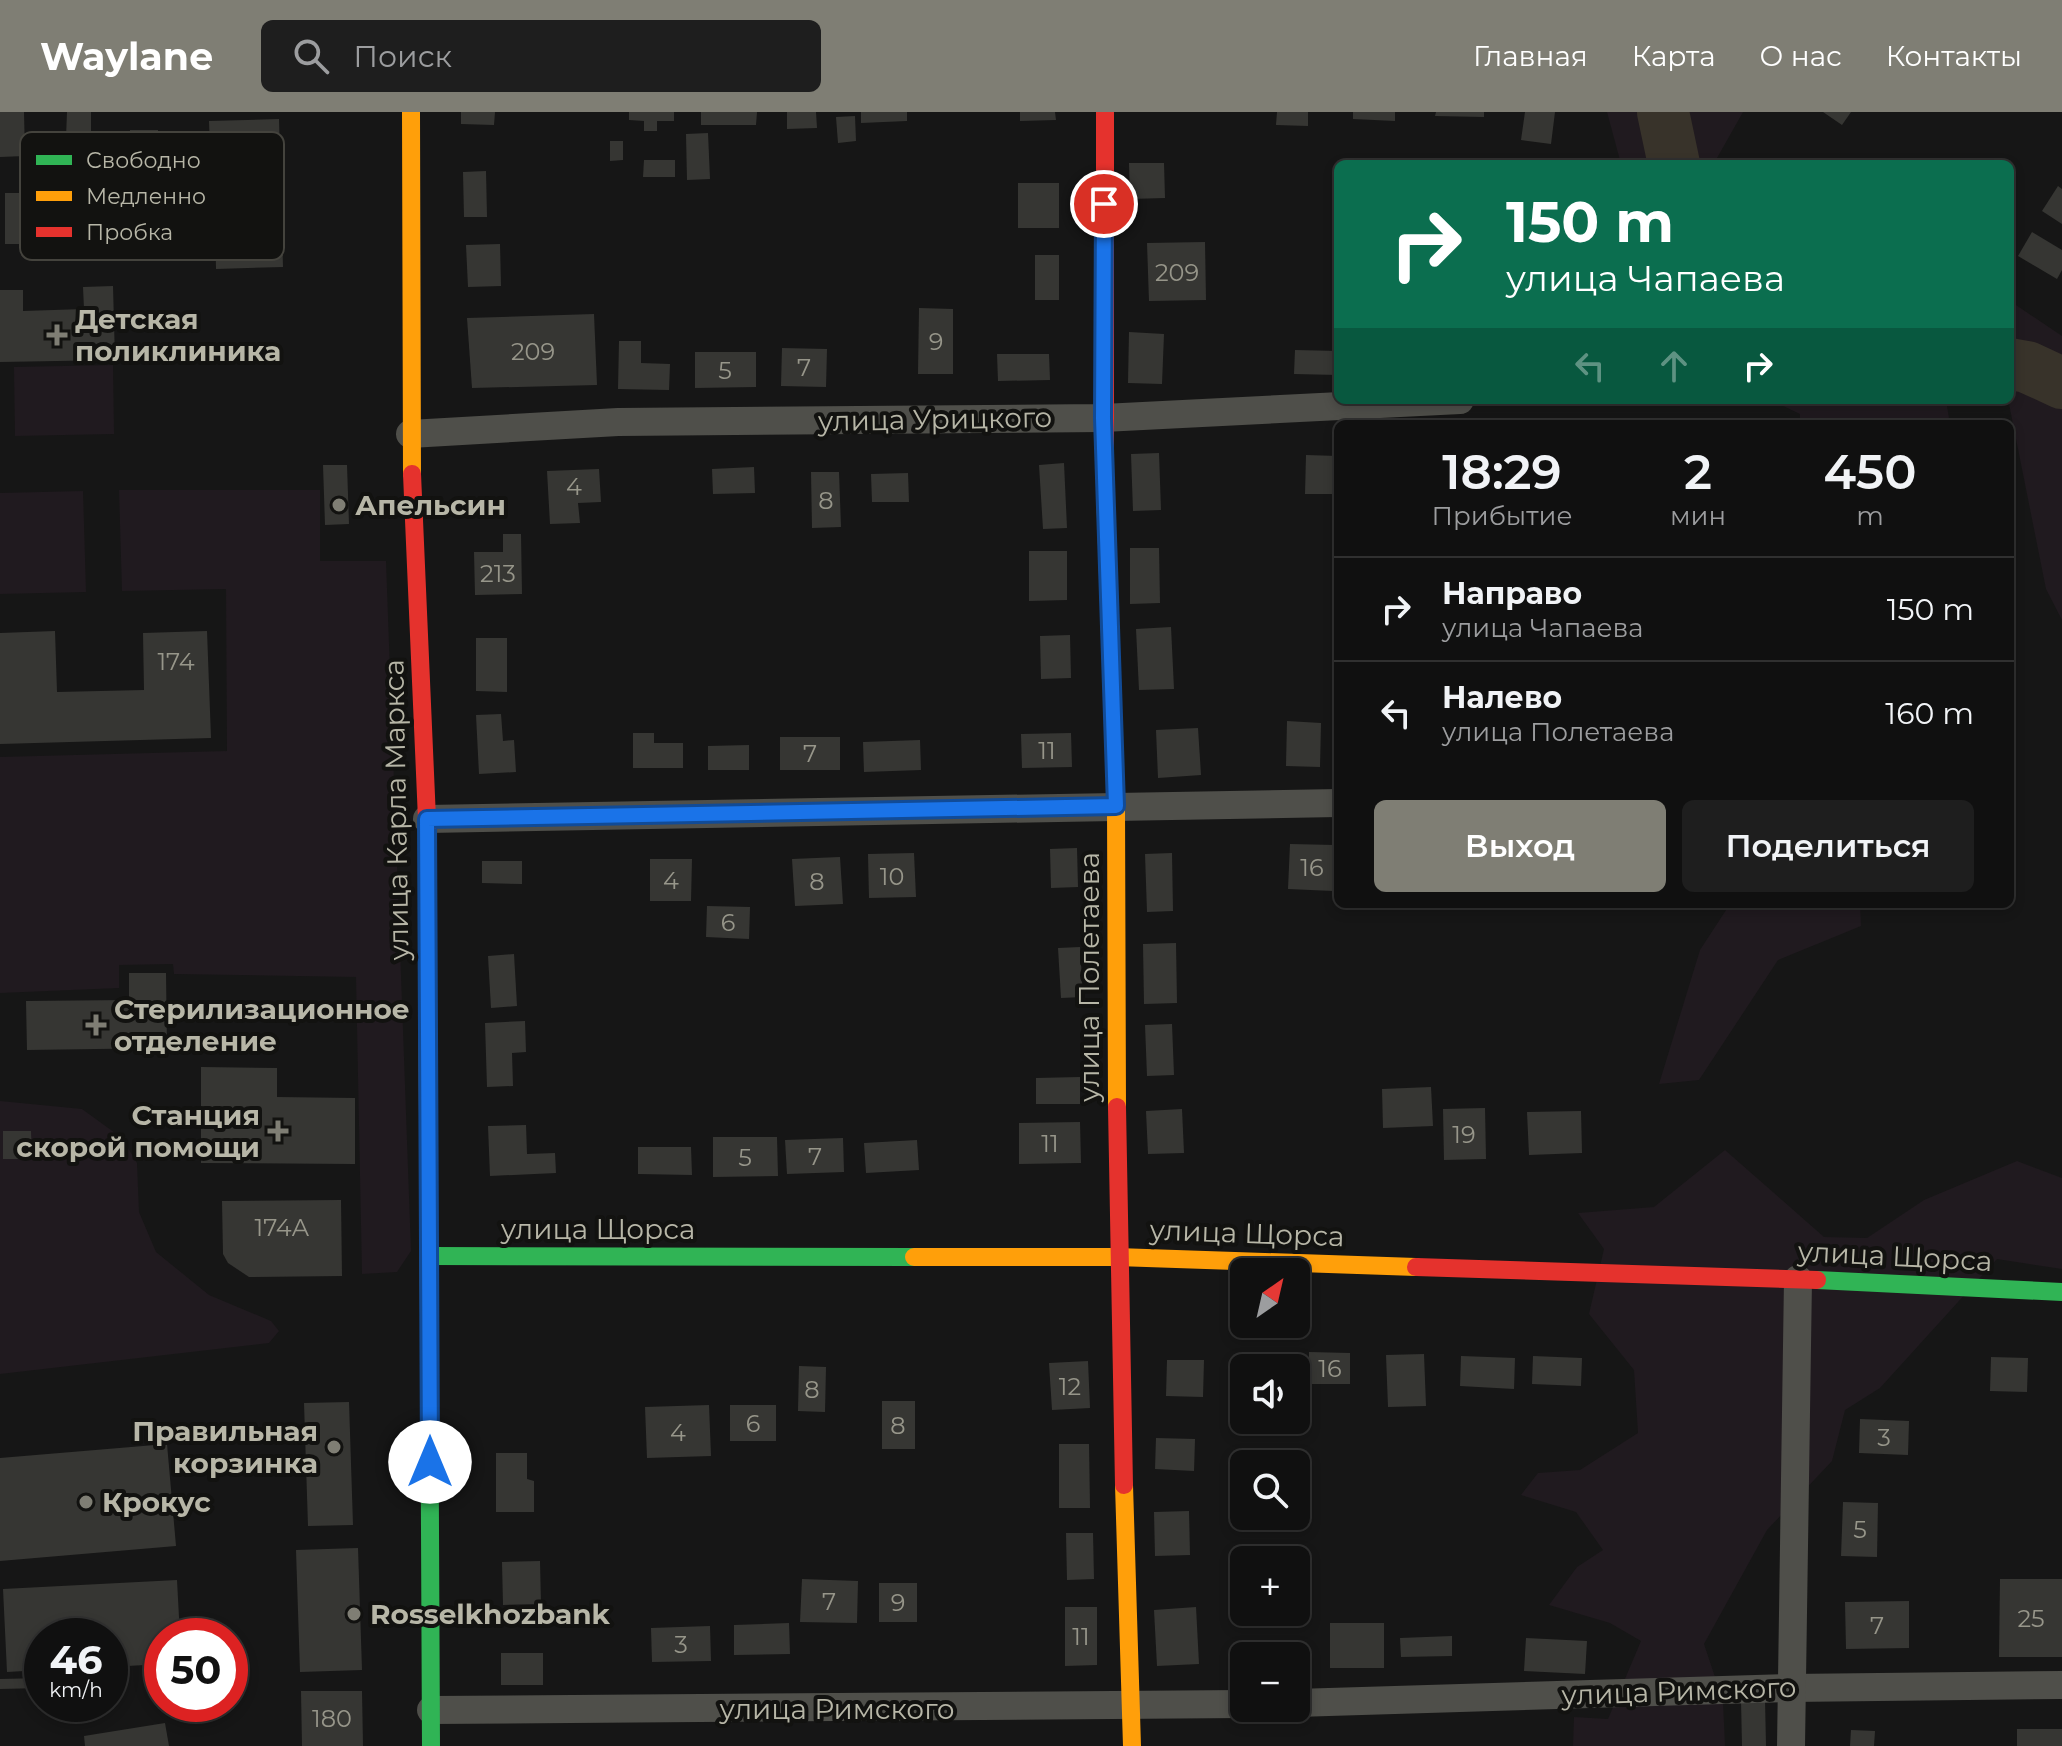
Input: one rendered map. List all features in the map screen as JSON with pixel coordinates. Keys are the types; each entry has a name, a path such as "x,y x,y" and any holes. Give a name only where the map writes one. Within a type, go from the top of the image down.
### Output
{"street":[{"name":"улица Карла Маркса","path":"411,112 410,434 427,819 431,1746"},
{"name":"улица Полетаева","path":"1105,112 1103,418 1116,806 1117,1257 1132,1746"},
{"name":"улица Урицкого","path":"410,434 618,422 1103,418 1381,404"},
{"path":"427,819 1334,803"},
{"name":"улица Щорса","path":"430,1256 1117,1257 1798,1279 2062,1292"},
{"path":"1791,1746 1798,1279"},
{"name":"улица Римского","path":"1310,1703 1790,1688 2062,1685"},
{"name":"улица Римского","path":"431,1710 1131,1708 1230,1704"}],"shaded area":[{"path":"1607,112 1743,112 1718,160 1620,160"},
{"path":"2014,304 2062,336 2062,620 2046,589 2009,404 2014,404"},
{"path":"113,365 114,434 15,436 14,367"},
{"path":"1779,404 1947,404 1949,420 1800,420 1800,414"},
{"path":"119,490 320,490 320,561 386,561 411,1251 397,1272 362,1274 356,977 174,974 173,964 119,965 119,988 0,993 0,757 227,751 226,589 122,591"},
{"path":"83,491 86,592 0,594 0,493"},
{"path":"1727,908 1860,908 1861,926 1778,960 1699,1080 1659,1084 1700,950"},
{"path":"0,1101 82,1109 122,1138 137,1163 139,1212 156,1252 209,1295 271,1321 279,1331 269,1343 0,1374"},
{"path":"1725,1150 1824,1237 1867,1238 1924,1200 2017,1161 2062,1178 2062,1269 1997,1259 1880,1388 1845,1410 1832,1461 1767,1530 1704,1644 1723,1701 1725,1746 1573,1746 1574,1717 1608,1719 1641,1641 1610,1623 1549,1605 1577,1567 1603,1550 1576,1512 1521,1495 1538,1473 1580,1470 1638,1433 1634,1370 1589,1314 1604,1249 1578,1213 1654,1207"}],"building":[{"path":"0,112 24,112 20,156 0,157"},
{"path":"67,112 91,112 91,132 66,132"},
{"path":"461,112 495,112 494,125 461,124"},
{"path":"629,112 674,112 674,121 657,121 657,131 644,131 644,121 629,120"},
{"path":"701,112 757,112 756,125 701,125"},
{"path":"787,112 816,112 817,128 787,129"},
{"path":"861,112 907,112 907,121 861,123"},
{"path":"1020,112 1055,112 1056,120 1020,121"},
{"path":"1277,112 1308,112 1308,126 1276,125"},
{"path":"1353,112 1395,112 1395,121 1353,119"},
{"path":"1436,112 1484,112 1484,117 1435,116"},
{"path":"1525,112 1555,112 1551,144 1521,140"},
{"path":"1823,112 1851,112 1842,125"},
{"path":"855,116 856,141 838,143 836,117"},
{"path":"279,119 279,132 209,132 209,121"},
{"path":"130,130 158,130 158,132"},
{"path":"708,133 710,179 687,180 686,134"},
{"path":"610,141 623,141 623,160 610,161"},
{"path":"644,160 675,160 675,177 643,177"},
{"path":"1129,163 1164,163 1165,198 1130,199"},
{"path":"486,171 487,217 464,217 463,172"},
{"path":"1018,183 1059,183 1059,228 1018,228"},
{"path":"2058,186 2062,189 2062,224 2042,211"},
{"path":"5,193 20,193 20,244 5,244"},
{"path":"2032,232 2062,250 2062,270 2057,279 2018,256"},
{"path":"1205,242 1206,300 1149,301 1147,243"},
{"path":"500,244 501,286 468,287 466,245"},
{"path":"1035,255 1059,255 1059,300 1035,300"},
{"path":"216,260 283,260 283,267 216,269"},
{"name":"Детская поликлиника","path":"113,286 115,360 0,362 0,290 23,290 23,311 84,309 83,287"},
{"path":"919,308 953,309 953,374 918,374"},
{"path":"594,314 597,385 472,388 467,318"},
{"path":"1129,332 1164,334 1162,384 1128,383"},
{"path":"619,341 641,341 641,363 670,364 669,390 618,389"},
{"path":"782,348 827,349 826,387 781,386"},
{"path":"1295,350 1334,351 1334,375 1294,374"},
{"path":"695,352 756,352 756,387 695,388"},
{"path":"997,354 1049,354 1050,380 998,381"},
{"path":"1159,453 1161,510 1133,511 1131,454"},
{"path":"1306,455 1334,456 1334,494 1305,494"},
{"path":"1064,463 1067,528 1043,529 1039,465"},
{"path":"323,465 347,465 349,524 325,525"},
{"path":"754,467 755,493 713,494 712,469"},
{"path":"599,469 601,502 578,503 580,523 550,524 547,471"},
{"path":"811,472 839,472 841,527 812,528"},
{"path":"908,473 909,502 872,502 871,474"},
{"path":"503,534 521,534 522,594 475,595 474,552 503,552"},
{"path":"1130,548 1159,548 1160,603 1130,604"},
{"path":"1029,551 1067,551 1067,600 1029,601"},
{"path":"1171,627 1174,689 1139,690 1136,629"},
{"path":"55,631 57,692 144,690 143,633 207,631 211,738 0,744 0,633"},
{"path":"1070,635 1071,678 1041,679 1040,636"},
{"path":"476,638 507,638 507,692 476,691"},
{"path":"501,714 503,741 514,740 516,772 479,774 476,715"},
{"path":"1287,721 1321,723 1320,767 1286,766"},
{"path":"1198,728 1201,775 1158,778 1156,730"},
{"path":"633,733 654,733 654,743 683,743 683,768 633,768"},
{"path":"1071,733 1072,767 1022,768 1021,734"},
{"path":"780,737 840,737 840,770 780,770"},
{"path":"920,740 921,770 864,772 863,742"},
{"path":"749,745 749,770 708,770 708,746"},
{"path":"1290,844 1334,845 1333,891 1288,889"},
{"path":"1077,848 1078,887 1051,888 1050,849"},
{"path":"914,853 916,897 869,898 868,854"},
{"path":"1172,853 1173,911 1147,912 1145,854"},
{"path":"840,857 843,904 795,906 792,859"},
{"path":"650,859 692,859 691,901 650,901"},
{"path":"482,861 522,861 522,884 482,883"},
{"path":"707,906 750,907 749,939 706,937"},
{"path":"1176,943 1177,1003 1144,1004 1143,944"},
{"path":"1080,947 1083,997 1061,998 1058,948"},
{"path":"514,954 517,1006 491,1008 488,956"},
{"name":"Стерилизационное отделение","path":"129,973 166,973 167,1048 27,1050 26,1001 129,1000"},
{"path":"525,1021 526,1052 512,1053 513,1086 487,1087 485,1023"},
{"path":"1172,1024 1174,1075 1147,1076 1145,1025"},
{"name":"Станция скорой помощи","path":"201,1067 277,1068 277,1097 355,1098 355,1164 201,1163"},
{"path":"1080,1077 1080,1104 1036,1104 1036,1078"},
{"path":"1431,1087 1433,1126 1383,1128 1382,1089"},
{"path":"1485,1108 1486,1159 1444,1160 1443,1109"},
{"path":"1182,1109 1184,1153 1148,1154 1146,1111"},
{"path":"1581,1111 1582,1153 1529,1155 1527,1112"},
{"path":"1080,1122 1081,1163 1019,1164 1019,1123"},
{"path":"526,1125 527,1154 555,1153 556,1173 490,1176 488,1126"},
{"path":"3,1131 31,1131 32,1159 3,1159"},
{"path":"713,1137 777,1137 778,1176 713,1177"},
{"path":"843,1138 844,1172 787,1174 785,1140"},
{"path":"917,1140 919,1170 866,1173 864,1143"},
{"path":"638,1147 691,1147 692,1175 638,1174"},
{"path":"341,1200 342,1276 249,1277 228,1263 223,1254 222,1201"},
{"path":"1350,1353 1350,1384 1310,1384 1309,1354"},
{"path":"1424,1354 1426,1406 1388,1407 1386,1355"},
{"path":"1461,1356 1515,1358 1514,1389 1460,1386"},
{"path":"1533,1356 1582,1358 1581,1386 1532,1384"},
{"path":"1991,1357 2028,1358 2027,1392 1990,1391"},
{"path":"1167,1360 1204,1360 1203,1397 1166,1396"},
{"path":"1088,1361 1090,1408 1052,1410 1049,1363"},
{"path":"799,1366 826,1367 825,1412 798,1411"},
{"path":"882,1401 915,1401 915,1449 882,1449"},
{"path":"349,1402 353,1525 308,1526 304,1403"},
{"path":"709,1405 711,1456 647,1458 645,1407"},
{"path":"730,1405 776,1405 776,1441 730,1441"},
{"path":"1860,1419 1909,1421 1908,1455 1859,1453"},
{"path":"1156,1438 1195,1439 1194,1471 1155,1469"},
{"name":"Крокус","path":"167,1444 176,1546 0,1561 0,1458"},
{"path":"1059,1444 1089,1444 1090,1508 1059,1508"},
{"path":"496,1453 527,1453 527,1479 534,1481 534,1512 496,1512"},
{"path":"1843,1502 1878,1503 1877,1557 1841,1556"},
{"path":"1189,1511 1190,1555 1155,1556 1154,1512"},
{"path":"1066,1533 1093,1533 1094,1579 1067,1580"},
{"path":"358,1548 362,1670 300,1672 296,1550"},
{"path":"540,1561 541,1604 503,1605 502,1562"},
{"path":"802,1579 858,1581 857,1623 800,1622"},
{"path":"2000,1579 2062,1579 2062,1657 1999,1657"},
{"path":"177,1580 179,1618 144,1618 144,1665 128,1666 128,1618 24,1618 24,1671 7,1672 3,1589"},
{"path":"879,1583 917,1583 917,1622 879,1622"},
{"path":"1909,1601 1909,1648 1846,1649 1845,1602"},
{"path":"1065,1607 1097,1607 1097,1665 1065,1666"},
{"path":"1196,1607 1199,1664 1157,1666 1154,1610"},
{"path":"789,1623 790,1654 734,1655 734,1625"},
{"path":"1330,1623 1384,1623 1384,1668 1330,1668"},
{"path":"710,1626 711,1661 652,1662 651,1628"},
{"path":"1452,1636 1452,1656 1401,1657 1400,1638"},
{"path":"1526,1638 1587,1641 1585,1674 1524,1671"},
{"path":"501,1653 543,1653 543,1685 501,1685"},
{"path":"24,1678 24,1688 0,1689 0,1679"},
{"path":"301,1691 362,1691 363,1746 302,1746"},
{"path":"1765,1699 1766,1746 1742,1746 1741,1700"},
{"path":"165,1723 169,1746 85,1746 84,1736"},
{"path":"2017,1729 2062,1729 2062,1746 2017,1746"},
{"path":"1851,1730 1875,1731 1874,1746 1850,1746"}],"waterway":[{"path":"1663,112 1673,160"},
{"path":"2014,365 2027,367 2062,383"}],"traffic: fast":[{"path":"430,1256 914,1257"},
{"path":"1817,1280 2062,1292"},
{"path":"429,1314 431,1746"}],"traffic: slow":[{"path":"411,112 412,474"},
{"path":"1105,488 1116,806 1117,1107"},
{"path":"427,920 429,1314"},
{"path":"914,1257 1117,1257 1416,1267"},
{"path":"1124,1485 1132,1746"}],"traffic: jam":[{"path":"1105,112 1105,488"},
{"path":"412,474 427,819 427,920"},
{"path":"1117,1107 1124,1485"},
{"path":"1416,1267 1817,1280"}],"place":[{"name":"Детская поликлиника","path":"57,335"},
{"name":"Апельсин","path":"339,505"},
{"name":"Стерилизационное отделение","path":"96,1025"},
{"name":"Станция скорой помощи","path":"278,1131"},
{"name":"Правильная корзинка","path":"334,1447"},
{"name":"Крокус","path":"86,1502"},
{"name":"Rosselkhozbank","path":"354,1614"}],"route":[{"path":"430,1462 427,819 1116,806 1103,418 1104,204"}]}
